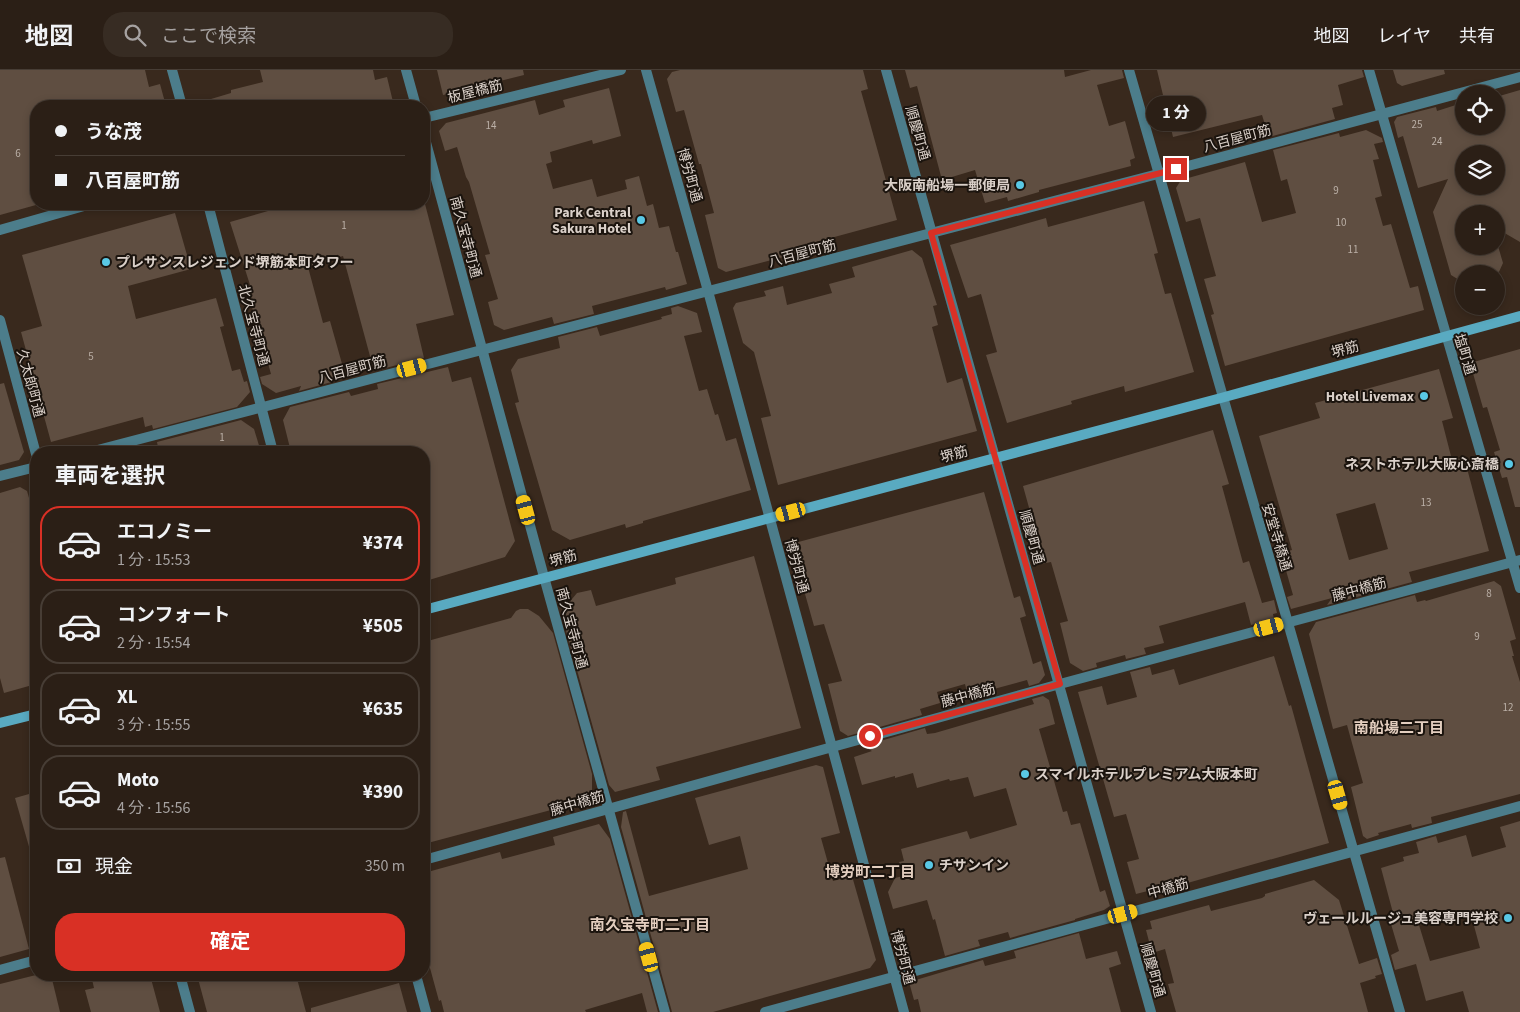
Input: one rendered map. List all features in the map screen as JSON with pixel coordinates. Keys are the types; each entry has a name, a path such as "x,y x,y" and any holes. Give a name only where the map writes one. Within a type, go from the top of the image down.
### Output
{"main road":[{"name":"堺筋","path":"430,608 1221,398 1520,316"},
{"path":"0,723 30,716"}],"street":[{"path":"172,70 180,100"},
{"path":"406,70 414,100"},
{"name":"板屋橋筋","path":"430,117 621,70"},
{"name":"博労町通","path":"646,70 770,517 904,1012"},
{"name":"順慶町通","path":"886,70 1151,1012"},
{"name":"安堂寺橋通","path":"1128,70 1221,398 1288,622 1400,1012"},
{"name":"塩町通","path":"1369,70 1446,336 1516,561 1520,588"},
{"name":"八百屋町筋","path":"113,446 1158,174 1520,77"},
{"name":"南久宝寺町通","path":"430,157 665,1012"},
{"path":"0,230 71,210"},
{"name":"北久宝寺町通","path":"210,210 271,446"},
{"name":"久太郎町通","path":"0,320 34,446"},
{"path":"0,476 30,468"},
{"name":"藤中橋筋","path":"430,858 1060,684 1516,561"},
{"name":"中橋筋","path":"765,1012 1520,806"},
{"path":"0,970 30,962"},
{"path":"182,981 190,1012"},
{"path":"418,981 426,1012"}],"building":[{"path":"0,70 145,70 149,87 160,84 164,100 30,100 30,207 0,215"},
{"path":"260,70 373,70 375,80 387,77 393,100 208,100 231,93 231,90 263,82"},
{"path":"437,70 523,70 524,75 443,95"},
{"path":"680,70 863,70 868,89 861,91 897,220 816,242 818,248 726,272 718,268 705,215 714,213 701,164 699,164 684,110 676,112 667,79 672,72"},
{"path":"905,70 1064,70 1065,77 1091,70 1122,70 1124,78 1097,85 1109,126 1125,121 1135,158 1130,160 1131,166 1039,190 1039,192 1008,201 1007,197 985,203 975,170 942,180 917,86 910,88"},
{"path":"1157,70 1362,70 1364,77 1338,85 1343,105 1332,108 1335,119 1269,137 1262,115 1173,137"},
{"path":"1393,70 1444,70 1445,74 1402,86 1397,83"},
{"path":"609,88 621,136 593,144 592,140 550,152 552,162 546,164 553,189 592,179 597,197 627,189 625,180 639,176 647,206 653,204 659,228 669,226 687,284 666,290 665,287 592,306 594,314 554,324 552,317 504,330 494,325 488,302 498,299 485,255 490,254 469,182 457,147 445,151 439,131 446,123 535,100 539,115 565,107 563,100"},
{"path":"1520,90 1520,242 1505,233 1505,205 1455,205 1455,255 1501,255 1503,263 1502,265 1455,265 1455,277 1451,275 1433,212 1448,179 1418,188 1403,136 1398,138 1394,122 1397,117 1436,107 1437,111 1455,105 1455,135 1505,135 1505,94"},
{"path":"1366,130 1382,138 1383,142 1374,144 1379,159 1373,160 1382,196 1375,198 1383,226 1391,224 1410,288 1418,286 1424,310 1225,366 1211,315 1214,314 1204,279 1216,276 1200,218 1186,222 1176,188 1181,180 1245,162 1262,222 1296,213 1287,179 1281,181 1273,150 1339,133 1340,137"},
{"path":"1144,201 1158,253 1154,254 1165,294 1171,293 1194,372 1125,392 1124,386 1071,401 1072,404 1007,423 986,355 997,352 981,294 968,298 950,245 1046,218 1048,227"},
{"path":"272,210 427,210 454,315 416,324 424,358 374,371 343,256 308,267 323,323 330,321 346,378 299,391 301,386 276,393 262,384 260,377 271,374 246,286 250,285 230,222"},
{"path":"175,213 191,269 128,286 136,319 216,298 224,326 220,327 232,371 240,369 244,382 247,381 250,392 237,407 153,429 152,425 145,427 143,417 51,442 21,332 42,326 22,255"},
{"path":"912,250 922,258 937,305 933,306 938,325 932,327 947,383 962,378 977,431 778,485 761,418 771,416 754,352 743,343 733,308 736,303 766,296 764,291 783,286 787,305 832,293 829,284 855,277 852,267"},
{"path":"678,306 697,313 702,332 684,336 699,391 707,389 715,415 718,414 726,441 736,438 751,490 643,521 643,523 626,528 625,524 570,540 552,530 515,403 519,402 511,370 518,359 560,348 558,337 597,327 600,336 662,319 661,317 672,314 671,308"},
{"path":"1520,349 1520,507 1515,507 1507,477 1502,478 1494,452 1500,450 1487,407 1483,408 1470,363"},
{"path":"448,367 452,382 471,377 515,541 505,557 430,580 430,446 290,446 283,420 290,407 349,392 351,396 378,389 377,384"},
{"path":"1439,369 1453,418 1442,421 1452,460 1464,457 1489,551 1409,572 1412,582 1327,605 1332,598 1291,609 1287,597 1293,595 1281,553 1292,550 1259,436 1320,418 1315,403","holes":["1375,503 1388,549 1349,560 1336,514"]},
{"path":"4,383 24,452 19,460 0,465 0,384"},
{"path":"241,420 254,429 259,446 158,446 157,442"},
{"path":"1213,430 1229,484 1222,486 1243,563 1249,561 1262,603 1274,600 1277,613 1273,614 1274,619 1251,625 1245,602 1159,626 1164,643 1144,648 1146,654 1126,659 1125,655 1096,663 1097,667 1083,671 1070,663 1060,623 1068,621 1051,562 1041,564 1035,541 1038,540 1023,486"},
{"path":"20,487 27,491 30,501 30,686 4,693 0,678 0,493"},
{"path":"984,492 1014,598 1020,596 1026,616 1020,618 1033,664 1041,661 1045,675 1039,683 1029,686 1027,680 968,696 965,684 937,692 940,703 920,709 922,715 848,736 840,731 828,684 842,681 824,624 814,626 791,544"},
{"path":"754,556 801,728 656,767 660,780 615,792 609,785 565,627 567,605 577,593 591,590 596,606 676,584 675,578"},
{"path":"1494,581 1501,586 1516,639 1510,641 1514,656 1512,656 1520,682 1520,794 1431,817 1432,823 1412,828 1411,824 1378,833 1379,835 1367,839 1363,836 1351,787 1363,783 1347,725 1333,729 1309,634 1316,622 1415,595 1417,602 1426,601"},
{"path":"528,609 539,616 553,633 592,774 592,799 430,842 430,640 511,618 516,611"},
{"path":"1274,656 1289,706 1291,705 1329,843 1184,884 1183,882 1136,894 1127,862 1139,859 1126,814 1114,817 1078,692 1102,686 1107,705 1137,697 1130,672 1150,667 1152,675 1174,669 1179,685"},
{"path":"1043,696 1049,700 1055,724 1039,729 1063,812 1067,811 1071,825 1080,823 1100,892 1105,890 1110,906 1075,920 1010,938 1008,932 978,940 980,946 945,956 935,919 933,920 927,900 893,909 888,892 895,878 903,876 899,862 904,861 901,849 967,831 970,839 1017,825 1006,788 974,797 968,777 950,781 949,779 917,788 913,773 862,785 854,757 872,751 863,746 925,728 927,734 935,733 1034,704 1032,699"},
{"path":"816,765 823,767 840,833 821,838 833,881 852,876 876,960 870,968 713,1012 672,1012 621,827 623,812 626,811 649,896 748,869 740,836 709,845 695,798"},
{"path":"30,794 30,850 15,798"},
{"path":"1520,821 1520,1012 1469,1012 1463,991 1426,1001 1416,964 1395,970 1391,955 1399,951 1388,914 1393,913 1381,868 1404,861 1403,857 1419,853 1416,842 1436,836 1438,843 1466,835 1472,857 1506,847 1500,827","holes":["1470,911 1480,948 1430,961 1419,925"]},
{"path":"599,824 610,839 658,1012 647,1012 642,993 585,1010 586,1012 444,1012 430,968 430,871 500,852 502,859 555,845 553,837"},
{"path":"5,857 29,949 0,957 0,858"},
{"path":"1314,880 1339,900 1359,964 1377,958 1382,974 1360,983 1368,1012 1176,1012 1168,984 1174,983 1165,949 1152,953 1146,930 1152,929 1150,921 1209,905 1211,911 1262,898 1265,894"},
{"path":"1079,933 1086,959 1117,951 1121,964 1109,968 1121,1012 921,1012 918,999 914,1000 909,982 983,960 985,966 1016,958 1014,951"},
{"path":"30,976 30,981 52,981 60,1012 0,1012 0,984"},
{"path":"92,981 152,981 160,1012 91,1012 85,990 94,988"},
{"path":"199,981 298,981 306,1012 207,1012"},
{"path":"399,983 407,1012 311,1012 311,1008"}],"place":[{"name":"大阪南船場一郵便局","path":"1020,185"},
{"name":"Park Central Sakura Hotel","path":"641,220"},
{"name":"プレサンスレジェンド堺筋本町タワー","path":"106,262"},
{"name":"Hotel Livemax","path":"1424,396"},
{"name":"ネストホテル大阪心斎橋","path":"1509,464"},
{"name":"スマイルホテルプレミアム大阪本町","path":"1025,774"},
{"name":"チサンイン","path":"929,865"},
{"name":"ヴェールルージュ美容専門学校","path":"1508,918"}],"district":[{"name":"南船場二丁目","path":"1399,728"},
{"name":"博労町二丁目","path":"870,872"},
{"name":"南久宝寺町二丁目","path":"650,925"}],"route":[{"path":"870,736 1060,684 931,233 1176,169"}]}
